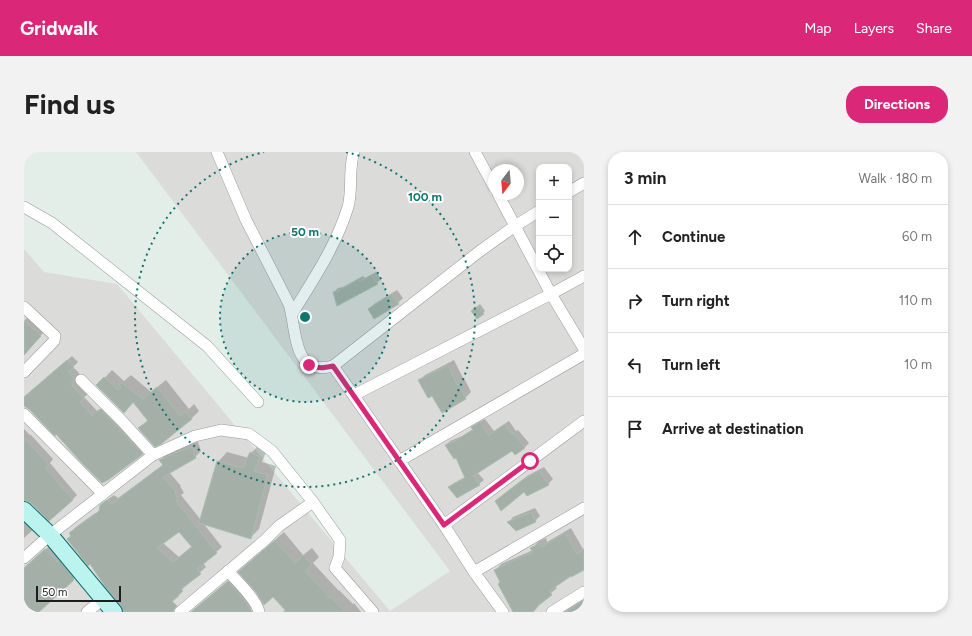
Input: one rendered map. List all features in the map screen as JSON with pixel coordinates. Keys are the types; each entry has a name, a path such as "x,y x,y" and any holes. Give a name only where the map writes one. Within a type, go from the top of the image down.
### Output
{"street":[{"path":"217,152 246,220 282,290 292,314 297,345 304,360 309,365 315,367 325,368 333,366 480,251 536,213"},
{"path":"292,314 319,272 340,228 348,206 352,158 354,152"},
{"path":"475,152 488,176"},
{"path":"572,190 584,183"},
{"path":"501,200 552,294 584,349"},
{"path":"24,207 52,223 207,346 258,402"},
{"path":"354,395 552,294 584,276"},
{"path":"24,306 55,336 54,342 24,372"},
{"path":"399,461 584,354"},
{"path":"333,366 503,612"},
{"path":"81,380 154,455"},
{"path":"24,414 103,494"},
{"path":"444,525 584,421"},
{"path":"24,558 50,535 154,455 195,436 221,430 248,434 272,451 313,502 340,540 339,557 335,568 373,612"},
{"path":"180,612 280,526 313,502"},
{"path":"474,572 584,508"},
{"path":"24,510 50,535 114,612"},
{"path":"228,571 253,600 258,607 259,612"},
{"path":"552,612 584,592"},
{"path":"87,612 103,599"}],"shaded area":[{"path":"136,152 584,152 584,612 24,612 24,249 44,272 117,284 390,611 450,571"}],"building":[{"path":"371,275 378,284 337,306 333,292 338,291 359,279 360,282"},
{"path":"392,294 399,304 374,319 368,309"},
{"path":"478,306 484,314 477,319 471,311"},
{"path":"24,321 41,336 24,355"},
{"path":"67,360 74,368 68,371 74,378 71,384 84,399 80,402 92,416 100,409 143,454 102,483 56,434 55,436 29,409 24,406 24,397"},
{"path":"448,365 457,385 459,385 466,399 442,413 432,396 428,398 418,380"},
{"path":"104,377 118,390 121,387 119,385 122,383 143,399 157,387 180,416 186,412 192,419 161,444 155,447 138,428 148,421 133,402 124,413 96,385"},
{"path":"480,422 489,435 505,424 511,434 514,433 525,448 515,455 512,451 473,476 480,485 457,498 448,487 465,478 456,458 454,459 445,445 457,440 473,430 471,427"},
{"path":"24,438 49,465 45,468 73,500 49,521 31,503 24,501"},
{"path":"192,447 196,458 163,477 176,492 175,493 178,499 176,501 217,553 197,569 201,574 181,589 183,591 172,601 177,606 173,612 123,612 121,606 106,588 90,564 88,566 67,539 71,536 69,533 99,511 100,505 107,500 112,504 163,465 159,460","holes":["179,532 192,547 173,562 157,548"]},
{"path":"250,452 260,457 254,471 268,475 251,539 199,523 217,461 243,468"},
{"path":"539,471 549,485 527,496 524,492 501,511 495,501 521,481"},
{"path":"531,512 536,522 516,531 507,522"},
{"path":"565,533 577,554 584,549 584,570 571,576 549,591 552,595 539,605 533,612 513,612 498,584 500,582 494,570 533,552 530,548 539,544 541,547"},
{"path":"275,540 295,563 303,555 312,565 305,571 345,612 287,612 273,597 264,605 256,592 238,572"},
{"path":"45,549 57,562 59,560 74,580 39,612 24,612 24,568"},
{"path":"228,581 252,612 191,612"},
{"path":"584,600 584,612 565,612"}],"route":[{"path":"309,365 320,368 333,366 444,525 530,461"}]}
